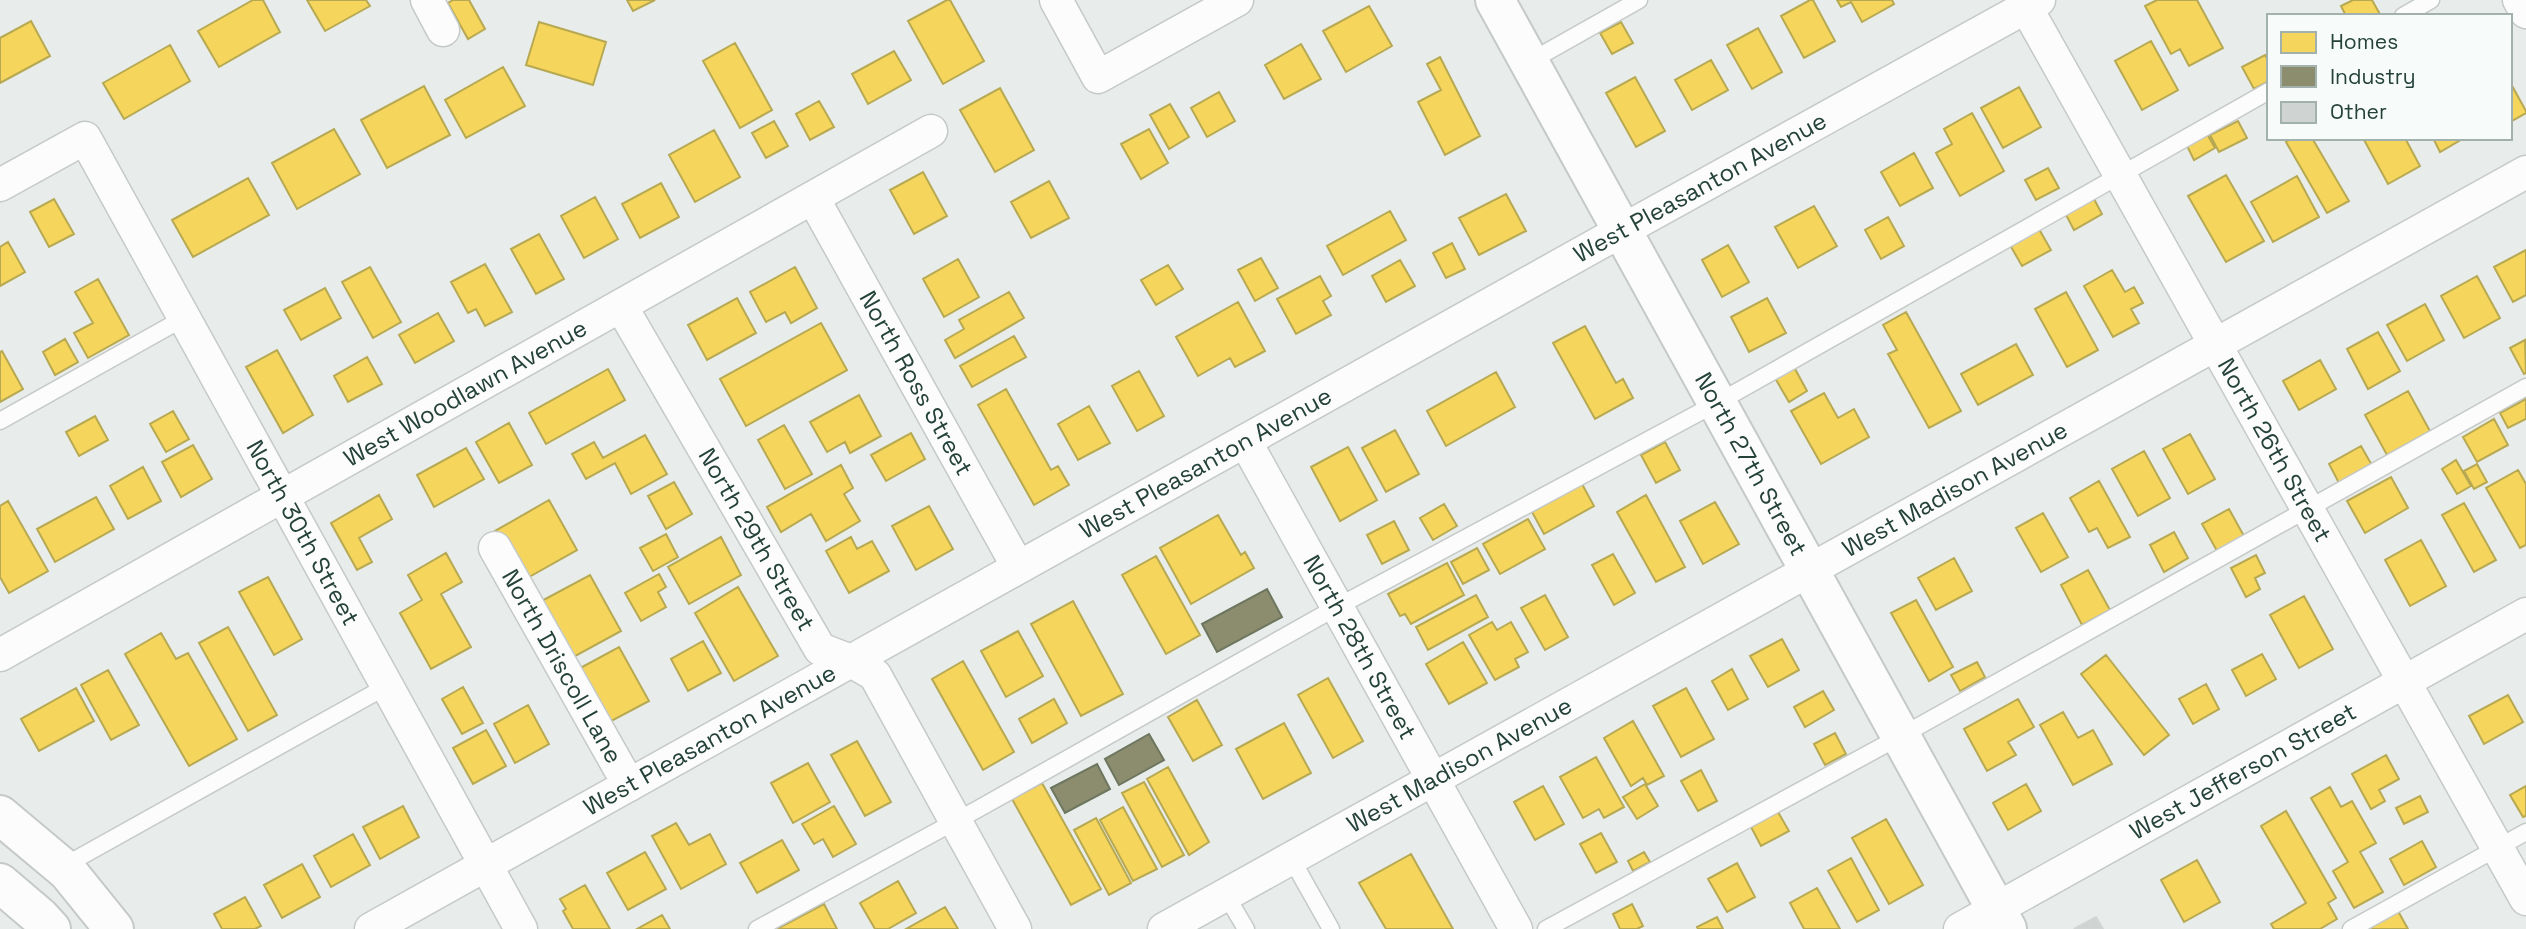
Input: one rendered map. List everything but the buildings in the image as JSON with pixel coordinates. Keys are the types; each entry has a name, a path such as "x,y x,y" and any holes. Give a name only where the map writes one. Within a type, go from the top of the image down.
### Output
{"street":[{"path":"427,0 443,30"},
{"path":"1056,0 1098,77 1237,0"},
{"name":"North 27th Street","path":"1495,0 2001,919"},
{"path":"2519,0 2526,12"},
{"name":"North 26th Street","path":"2029,2 2120,176 2526,900"},
{"name":"West Pleasanton Avenue","path":"370,929 2029,2"},
{"name":"West Woodlawn Avenue","path":"0,655 931,131"},
{"name":"North 30th Street","path":"0,186 85,138 521,929"},
{"name":"West Madison Avenue","path":"1167,928 2526,172"},
{"name":"North Ross Street","path":"813,198 1018,568"},
{"name":"North 29th Street","path":"621,306 820,649 851,661 875,675 1015,929"},
{"name":"North 28th Street","path":"1245,441 1516,929"},
{"name":"North Driscoll Lane","path":"495,548 629,785"},
{"name":"West Jefferson Street","path":"1960,929 2001,919 2404,682 2526,614"},
{"path":"0,815 62,867 114,929"},
{"path":"0,883 51,929"}],"lane":[{"path":"1529,61 1639,0"},
{"path":"2406,14 2431,0"},
{"path":"757,929 1337,607 1717,404 2267,92"},
{"path":"0,421 184,318"},
{"path":"1546,929 1901,736 2526,387"},
{"path":"62,867 387,686"},
{"path":"2351,929 2526,832"},
{"path":"1292,858 1331,929"},
{"path":"1226,895 1245,929"}]}
